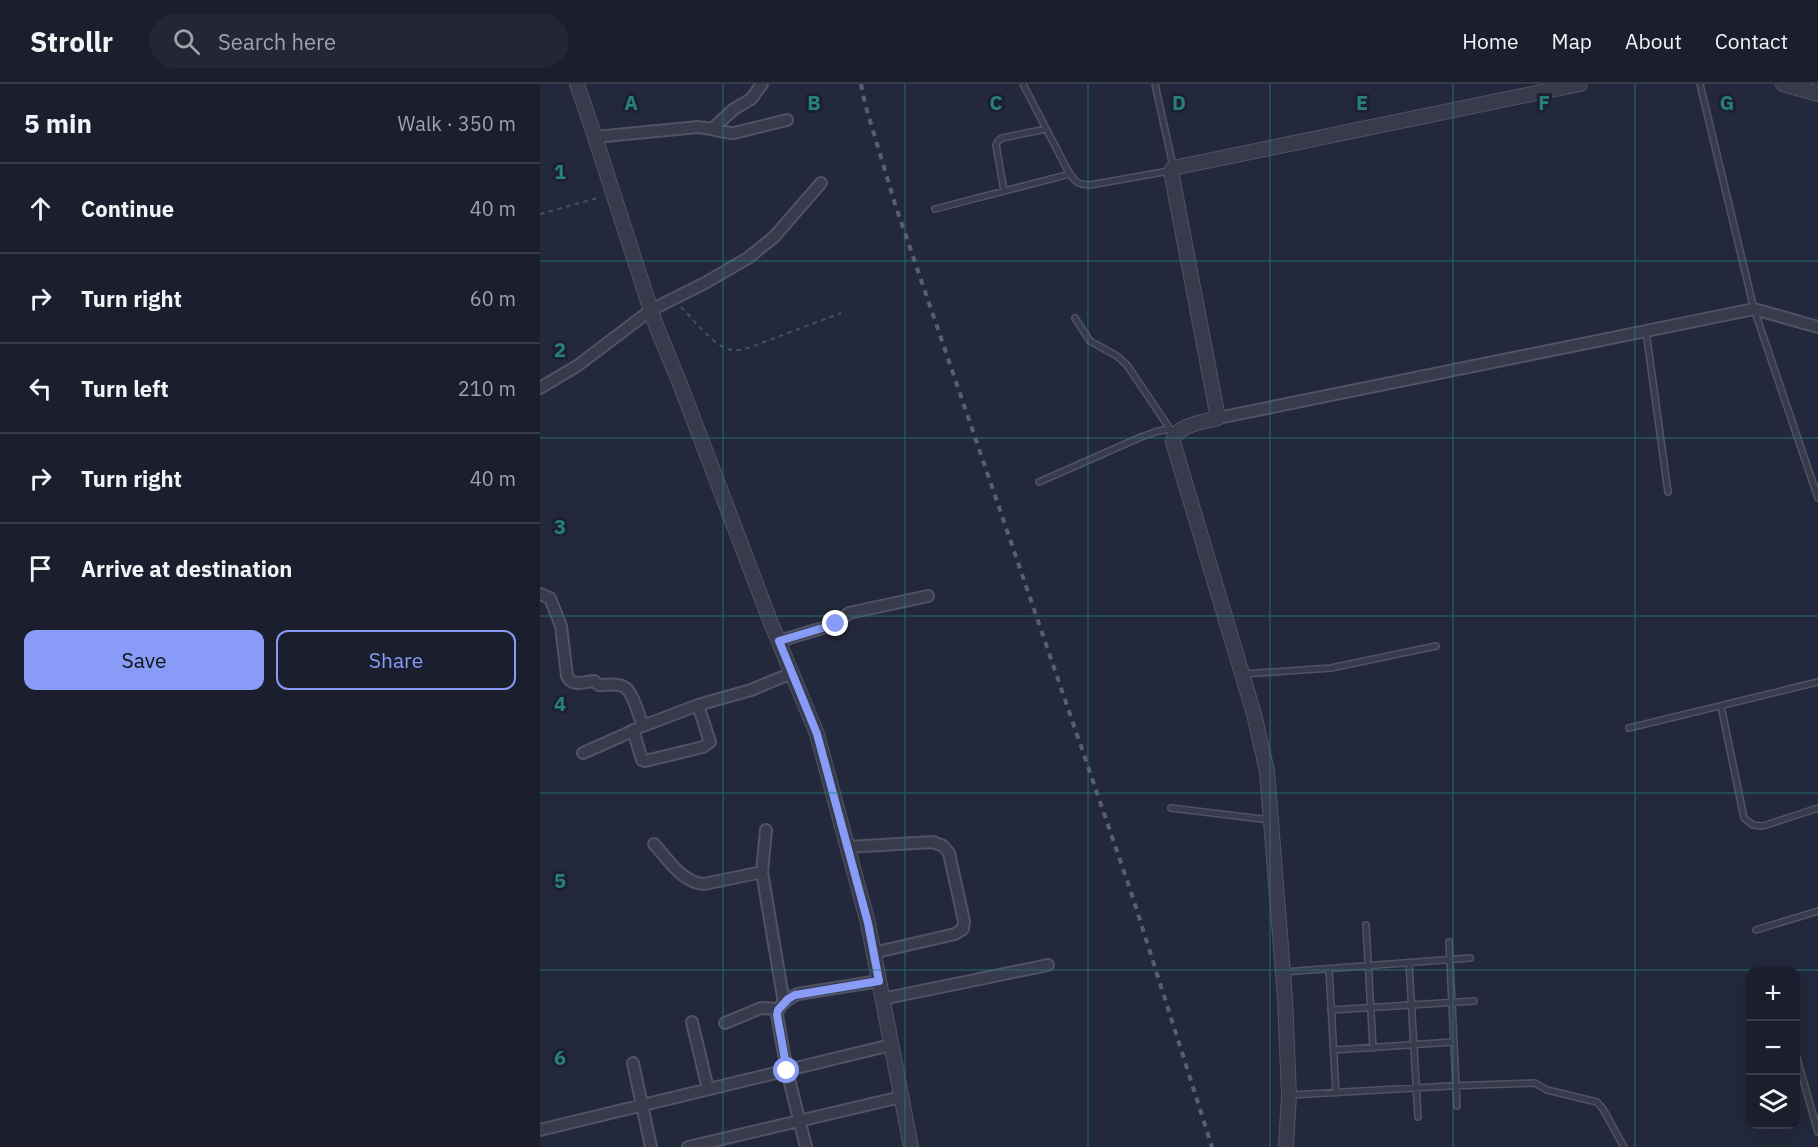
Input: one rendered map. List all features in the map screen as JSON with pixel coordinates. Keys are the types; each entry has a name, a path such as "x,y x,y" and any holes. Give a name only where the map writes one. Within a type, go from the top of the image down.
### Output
{"street":[{"path":"577,84 651,310 817,734 868,923 910,1147"},
{"path":"712,129 734,109 751,99 762,84"},
{"path":"1218,418 1172,169 1581,84"},
{"path":"1783,84 1817,91"},
{"path":"595,137 698,127 734,133 787,120"},
{"path":"540,388 577,366 651,310 748,258 774,237 821,183"},
{"path":"1286,1147 1289,1095 1283,972 1272,820 1265,761 1254,714 1173,442 1172,432 1218,418 1754,309 1818,327"},
{"path":"540,594 550,598 559,621 569,680 573,683 594,681 599,685 616,685 623,687 631,695 642,760 708,745 709,736 698,705"},
{"path":"779,641 836,624 849,613 928,596"},
{"path":"583,753 638,728 698,705 742,693 792,674"},
{"path":"766,830 762,872 781,1006 777,1015 787,1071 806,1147"},
{"path":"847,847 933,842 943,846 951,858 964,921 963,929 955,934 873,953"},
{"path":"654,844 684,876 696,884 762,872"},
{"path":"882,999 1048,965"},
{"path":"725,1023 761,1008 781,1006 798,994 879,981"},
{"path":"692,1022 708,1089"},
{"path":"540,1130 891,1046"},
{"path":"633,1063 651,1147"},
{"path":"688,1147 901,1097"}],"lane":[{"path":"1023,84 1070,174 1082,185 1172,169 1155,84"},
{"path":"1700,84 1754,309 1818,498"},
{"path":"1004,191 996,145 998,141 1002,138 1046,129"},
{"path":"935,209 1070,174"},
{"path":"1076,318 1090,341 1117,356 1127,365 1172,432"},
{"path":"1646,331 1668,492"},
{"path":"1039,482 1141,437 1158,431 1172,432"},
{"path":"1242,675 1331,668 1436,646"},
{"path":"1629,728 1818,682"},
{"path":"1721,706 1744,818 1753,825 1763,826 1818,808"},
{"path":"1171,808 1272,820"},
{"path":"1756,930 1818,911"},
{"path":"1366,925 1373,1048"},
{"path":"1449,942 1457,1106"},
{"path":"1283,972 1470,958"},
{"path":"1409,963 1418,1117"},
{"path":"1329,969 1336,1093"},
{"path":"1331,1010 1474,1001"},
{"path":"1334,1050 1454,1042"},
{"path":"1800,1069 1818,1132"},
{"path":"1289,1095 1528,1083 1597,1102 1624,1147"}],"path":[{"path":"540,214 614,194"},
{"path":"673,299 717,344 728,350 738,351 842,313"}],"railway":[{"path":"861,84 895,204 1131,892 1212,1147"}],"route":[{"path":"787,1071 777,1015 784,1003 798,994 879,981 868,923 817,734 779,641 836,624"}]}
